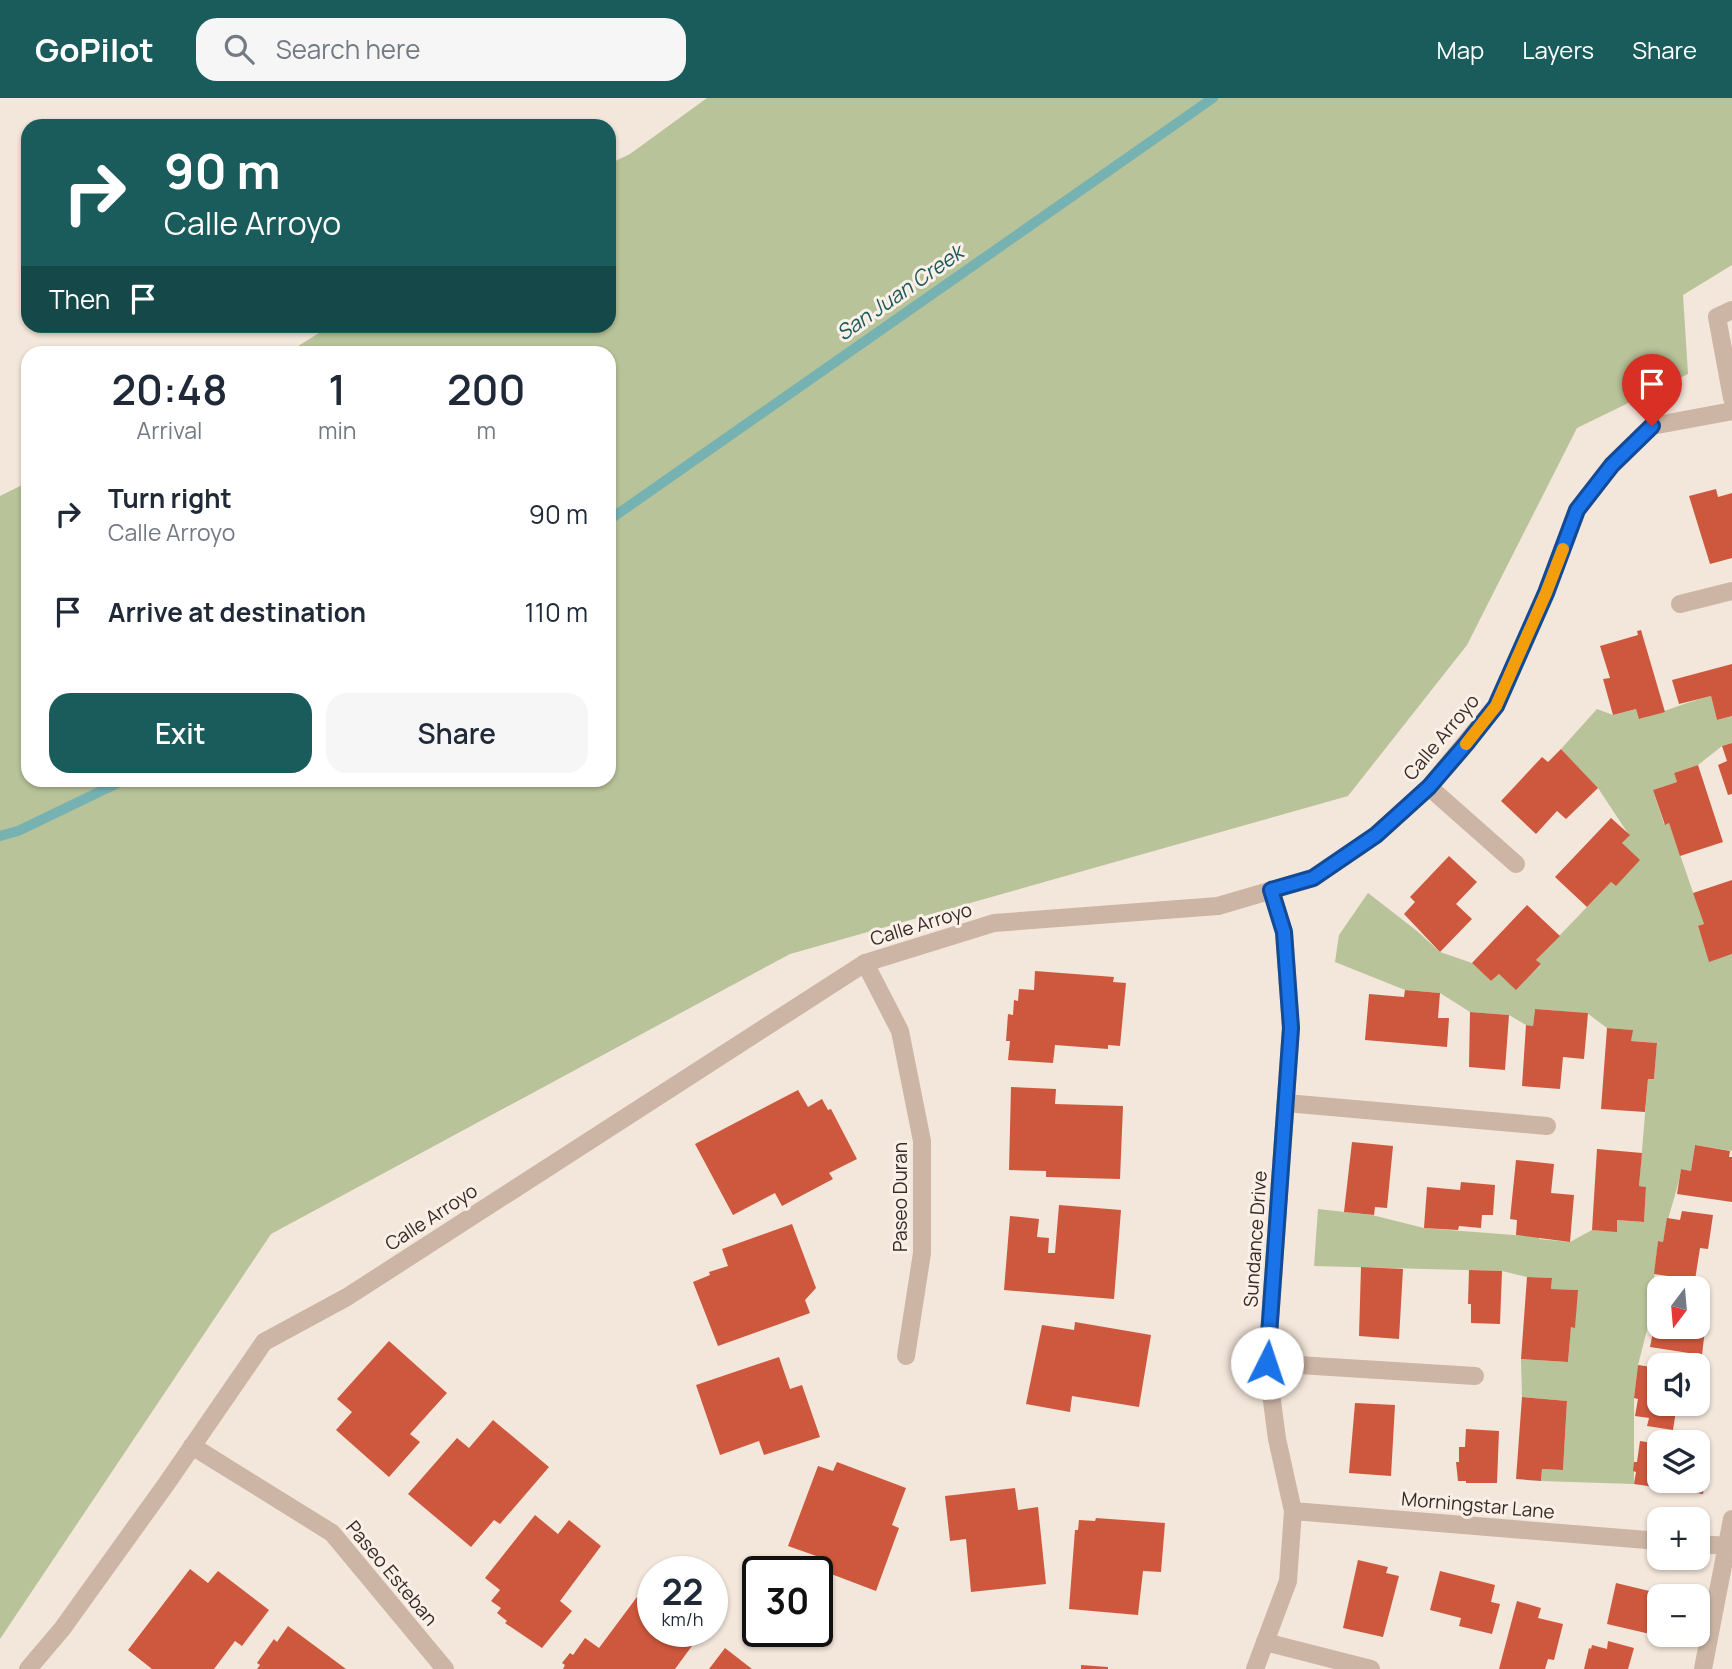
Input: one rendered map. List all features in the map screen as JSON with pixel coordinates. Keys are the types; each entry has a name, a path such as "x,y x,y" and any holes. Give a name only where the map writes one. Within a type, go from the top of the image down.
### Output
{"street":[{"path":"1732,310 1717,317 1732,398"},
{"name":"Calle Arroyo","path":"28,1669 62,1629 264,1342 347,1297 865,963 994,923 1218,906 1313,878 1376,835 1429,787 1496,706 1546,593 1577,510 1612,465 1652,426 1732,411"},
{"path":"1680,604 1732,591"},
{"path":"1429,787 1516,864"},
{"name":"Sundance Drive","path":"1255,1669 1288,1581 1293,1511 1277,1439 1267,1363 1291,1028 1284,932 1271,890"},
{"name":"Paseo Duran","path":"865,963 900,1031 922,1141 922,1253 906,1356"},
{"path":"1286,1103 1547,1126"},
{"path":"1267,1363 1475,1376"},
{"name":"Paseo Esteban","path":"192,1446 331,1533 445,1669"},
{"name":"Morningstar Lane","path":"1293,1511 1647,1540"},
{"path":"1703,1669 1732,1519"},
{"path":"1710,1545 1728,1546"},
{"path":"1265,1642 1371,1669"}],"green space":[{"path":"707,98 1732,98 1732,265 1683,295 1688,374 1577,428 1467,645 1348,796 790,954 271,1234 0,1639 0,496 21,486 21,787 616,787 616,346 298,346 319,333 616,333 616,161 630,154"},
{"path":"1711,696 1717,720 1732,716 1732,743 1722,746 1698,765 1674,773 1677,782 1653,790 1664,824 1669,823 1704,924 1698,927 1709,961 1732,954 1732,1151 1695,1145 1691,1171 1681,1169 1663,1242 1658,1241 1654,1276 1647,1276 1647,1330 1638,1365 1634,1398 1634,1484 1541,1481 1542,1469 1563,1470 1567,1401 1522,1397 1521,1359 1568,1362 1571,1327 1575,1327 1577,1290 1551,1289 1552,1278 1527,1277 1502,1271 1314,1266 1318,1209 1372,1215 1424,1228 1570,1242 1592,1230 1617,1231 1617,1220 1644,1222 1646,1187 1639,1186 1648,1079 1654,1079 1657,1043 1631,1041 1632,1030 1607,1028 1587,1013 1535,1009 1533,1026 1509,1015 1470,1012 1440,993 1405,990 1335,962 1339,935 1368,893 1440,952 1472,963 1491,981 1499,974 1516,989 1541,965 1536,960 1611,882 1616,886 1622,843 1629,835 1598,788 1561,749 1597,709 1613,715 1636,709 1640,719"}],"building":[{"path":"1716,489 1718,497 1732,493 1732,558 1710,564 1689,496"},
{"path":"1641,630 1665,712 1639,719 1636,709 1613,715 1603,679 1610,678 1600,646 1638,635 1637,631"},
{"path":"1732,664 1732,716 1717,720 1711,696 1679,704 1672,680"},
{"path":"1732,743 1732,794 1728,795 1718,765 1727,761 1722,746"},
{"path":"1561,749 1598,788 1566,819 1557,811 1536,834 1501,801 1542,757 1548,762"},
{"path":"1698,765 1723,842 1680,856 1669,823 1665,825 1653,790 1677,782 1674,773"},
{"path":"1611,818 1630,835 1622,843 1640,860 1616,886 1611,882 1587,907 1555,877"},
{"path":"1449,856 1477,882 1456,904 1472,919 1440,952 1404,914 1415,902 1410,897"},
{"path":"1732,880 1732,954 1709,962 1698,926 1704,924 1693,893"},
{"path":"1527,905 1560,936 1536,960 1541,964 1516,990 1499,974 1491,981 1472,963"},
{"path":"1035,971 1114,977 1113,982 1126,983 1120,1046 1108,1045 1108,1049 1055,1045 1053,1063 1008,1060 1008,1014 1013,1015 1014,1000 1018,1001 1019,989 1034,990"},
{"path":"1405,990 1440,993 1438,1018 1449,1018 1447,1047 1365,1040 1369,994 1404,997"},
{"path":"1535,1009 1588,1013 1584,1059 1563,1057 1560,1089 1522,1086 1526,1025 1533,1026"},
{"path":"1470,1012 1509,1015 1505,1070 1469,1067"},
{"path":"1607,1028 1633,1030 1631,1041 1657,1043 1654,1079 1648,1079 1645,1112 1601,1109"},
{"path":"1011,1087 1056,1089 1055,1104 1123,1106 1120,1179 1046,1177 1046,1171 1009,1170"},
{"path":"798,1090 808,1107 822,1099 828,1110 831,1109 857,1159 829,1173 833,1179 782,1206 775,1193 733,1215 695,1144"},
{"path":"1352,1142 1393,1146 1387,1208 1375,1207 1374,1215 1344,1212"},
{"path":"1695,1145 1730,1151 1732,1202 1677,1194 1681,1169 1691,1171"},
{"path":"1597,1149 1642,1153 1639,1186 1646,1187 1644,1222 1617,1220 1617,1232 1592,1230"},
{"path":"1516,1160 1554,1164 1551,1193 1574,1195 1570,1242 1516,1235 1517,1220 1510,1219"},
{"path":"1461,1182 1495,1185 1493,1215 1482,1215 1481,1228 1424,1228 1427,1187 1460,1190"},
{"path":"1059,1205 1121,1210 1114,1299 1004,1290 1010,1216 1039,1219 1037,1237 1049,1238 1048,1253 1055,1253"},
{"path":"1682,1211 1713,1215 1708,1249 1700,1248 1696,1276 1654,1274 1658,1241 1663,1242 1667,1218 1680,1220"},
{"path":"792,1224 816,1288 805,1300 810,1313 718,1346 693,1282 710,1275 709,1272 728,1266 722,1249"},
{"path":"1361,1267 1403,1269 1399,1339 1359,1336"},
{"path":"1469,1270 1502,1271 1500,1324 1471,1323 1471,1304 1468,1304"},
{"path":"1527,1277 1552,1278 1551,1289 1578,1290 1575,1328 1571,1327 1568,1362 1521,1359"},
{"path":"1075,1322 1151,1335 1139,1407 1072,1396 1070,1412 1026,1404 1042,1325 1074,1330"},
{"path":"1652,1339 1704,1339 1702,1353 1650,1347"},
{"path":"389,1341 447,1393 410,1434 420,1442 389,1477 336,1430 352,1412 337,1399"},
{"path":"779,1357 790,1389 802,1385 820,1437 764,1455 759,1441 720,1455 696,1385"},
{"path":"1638,1365 1647,1366 1647,1416 1675,1416 1673,1430 1647,1426 1649,1418 1635,1416 1638,1399 1634,1398"},
{"path":"1522,1397 1567,1401 1563,1470 1542,1469 1541,1481 1516,1479"},
{"path":"1355,1403 1395,1405 1391,1476 1349,1473"},
{"path":"493,1420 549,1467 500,1524 494,1520 471,1547 408,1494 457,1438 469,1448"},
{"path":"1466,1429 1499,1431 1497,1483 1458,1481 1456,1462 1459,1462 1459,1447 1465,1447"},
{"path":"1640,1441 1647,1442 1647,1486 1634,1484 1634,1462 1637,1462"},
{"path":"837,1462 906,1488 892,1525 899,1528 876,1591 833,1575 833,1556 816,1556 788,1546 818,1466 833,1471"},
{"path":"1015,1488 1018,1510 1038,1507 1046,1584 971,1592 966,1539 950,1541 945,1496"},
{"path":"535,1515 558,1534 569,1520 601,1546 560,1601 572,1611 542,1648 505,1623 507,1621 497,1613 501,1608 491,1601 500,1590 485,1578"},
{"path":"1096,1518 1165,1523 1161,1572 1143,1571 1138,1615 1069,1609 1075,1530 1078,1530 1079,1520 1095,1521"},
{"path":"1358,1560 1388,1567 1386,1573 1399,1576 1383,1637 1343,1628"},
{"path":"190,1569 208,1583 218,1571 269,1610 242,1646 235,1641 214,1669 152,1669 128,1650"},
{"path":"1440,1571 1495,1585 1491,1602 1500,1604 1492,1634 1459,1626 1461,1618 1430,1610"},
{"path":"1616,1583 1647,1590 1647,1633 1607,1624"},
{"path":"637,1597 637,1647 691,1647 675,1669 563,1669 565,1665 562,1663 570,1653 573,1655 585,1638 599,1648"},
{"path":"1517,1601 1541,1608 1538,1618 1563,1624 1554,1660 1548,1659 1545,1669 1499,1669"},
{"path":"288,1626 346,1669 257,1669 260,1665 257,1663 274,1639 277,1642"},
{"path":"1608,1641 1634,1648 1628,1669 1584,1669 1589,1648 1591,1649 1592,1645 1607,1649"},
{"path":"725,1648 752,1669 709,1669"},
{"path":"1081,1665 1108,1667 1108,1669 1081,1669"}],"waterway":[{"name":"San Juan Creek","path":"616,515 1213,98"},
{"name":"San Juan Creek","path":"0,836 18,831 109,787"}],"slow traffic":[{"path":"1466,744 1496,706 1563,549"}],"route":[{"path":"1267,1363 1291,1028 1284,932 1271,890 1313,878 1376,835 1429,787 1466,744 1496,706 1546,593 1577,510 1612,465 1652,426"}]}
